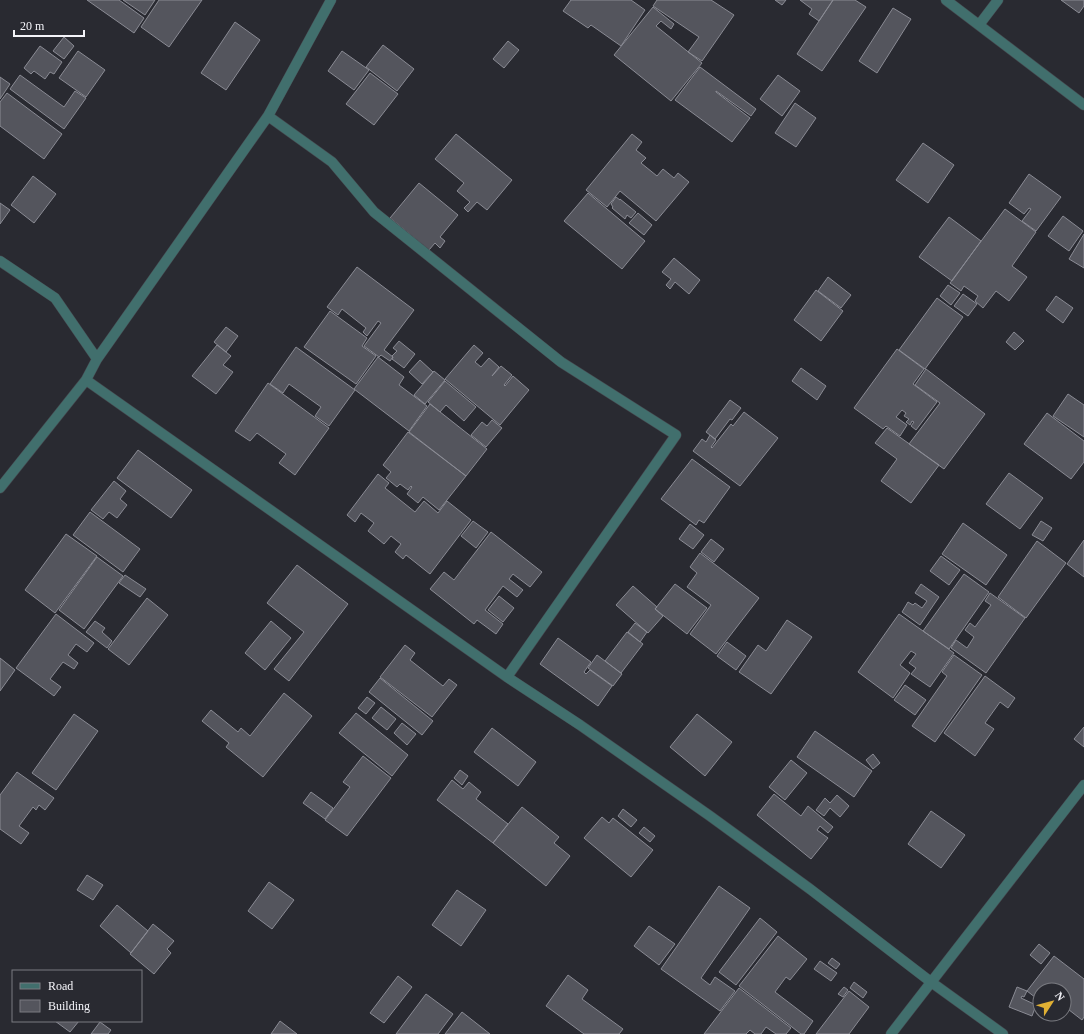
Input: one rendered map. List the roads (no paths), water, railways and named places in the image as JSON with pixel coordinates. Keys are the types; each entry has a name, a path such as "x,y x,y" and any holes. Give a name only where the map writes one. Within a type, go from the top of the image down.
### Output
{"street":[{"path":"0,488 86,380 97,359 268,116 331,0"},
{"path":"946,0 1084,105"},
{"path":"979,25 998,0"},
{"path":"268,116 332,162 374,212 561,362 676,436 507,677"},
{"path":"0,261 55,298 97,359"},
{"path":"86,380 507,677 580,725 716,820 810,889 931,982 1003,1034"},
{"path":"891,1034 1084,785"}]}
